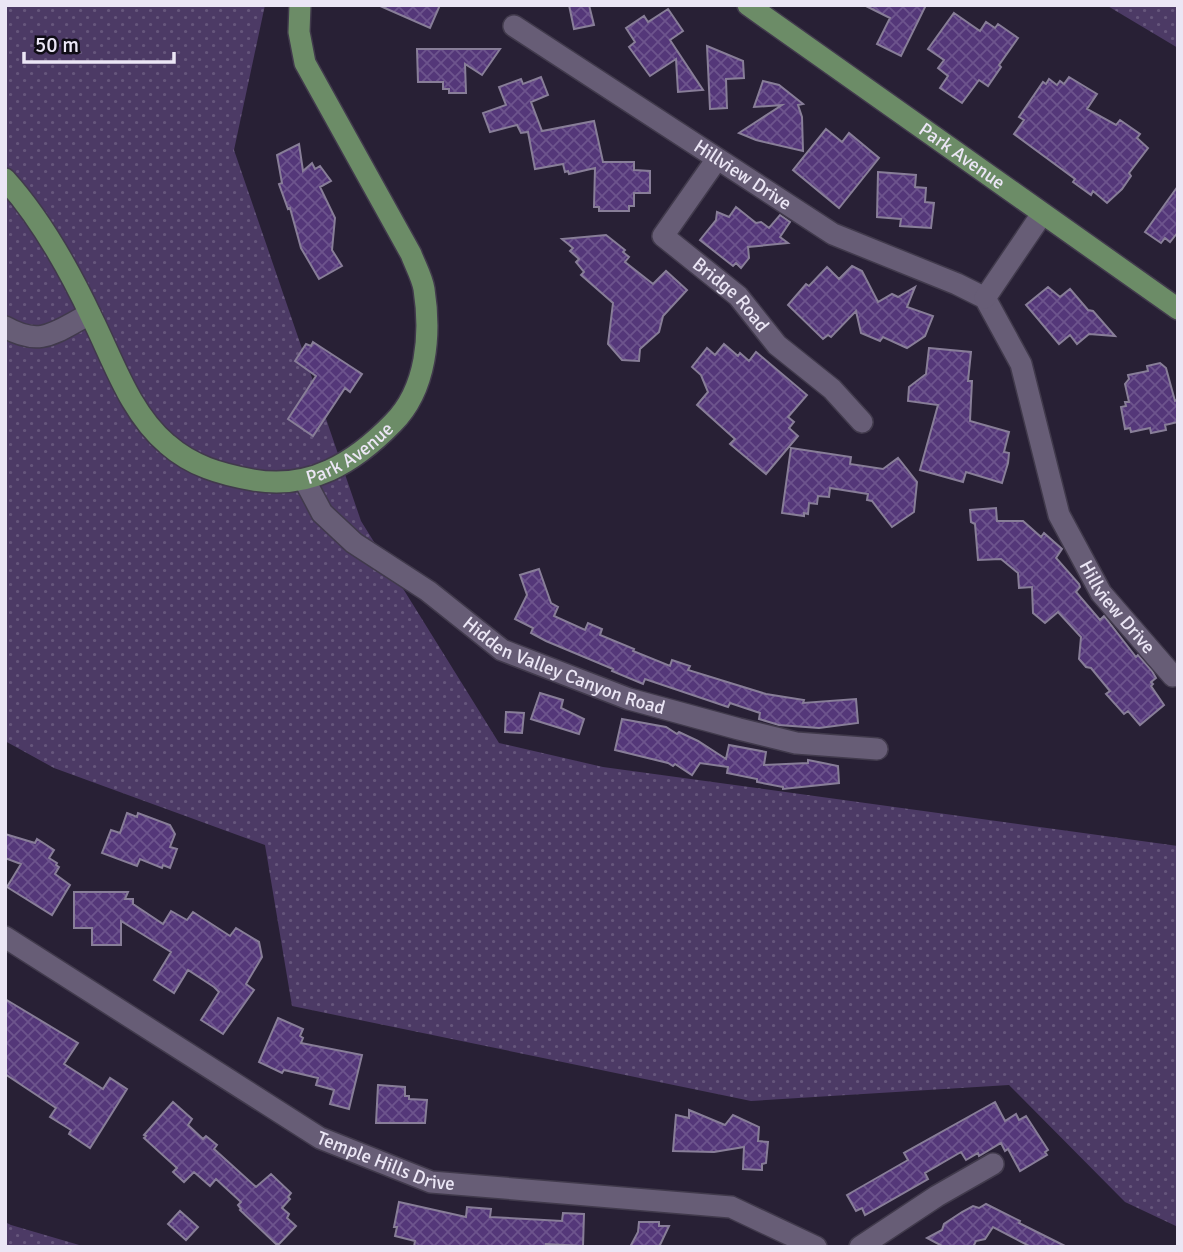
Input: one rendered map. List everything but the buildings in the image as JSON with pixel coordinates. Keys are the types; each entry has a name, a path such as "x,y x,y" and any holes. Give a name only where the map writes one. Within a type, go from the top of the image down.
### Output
{"main road":[{"name":"Park Avenue","path":"5,179 43,228 71,274 137,411 165,443 190,462 221,474 264,482 304,481 346,463 376,440 400,416 415,389 425,356 427,323 423,286 411,254 305,63 299,32 300,5"},
{"name":"Park Avenue","path":"748,5 1178,309"}],"street":[{"name":"Hillview Drive","path":"513,26 834,234 985,298 1021,364 1059,515 1101,593 1173,676"},
{"name":"Bridge Road","path":"717,159 663,236 738,296 777,345 832,389 862,422"},
{"path":"985,298 1042,214"},
{"path":"5,327 23,337 37,339 90,314"},
{"name":"Hidden Valley Canyon Road","path":"304,481 322,513 354,543 429,591 502,650 629,699 739,729 796,743 877,749"},
{"name":"Temple Hills Drive","path":"5,937 320,1138 431,1182 731,1206 816,1247"},
{"path":"860,1247 937,1196 993,1164"}],"shaded area":[{"path":"5,5 265,5 234,150 361,521 499,743 603,767 1178,846 1178,1227 1125,1202 1009,1085 751,1101 292,1006 265,845 54,768 5,741"},
{"path":"1106,5 1178,5 1178,48"},
{"path":"5,1222 11,1225 86,1247 5,1247"}]}
